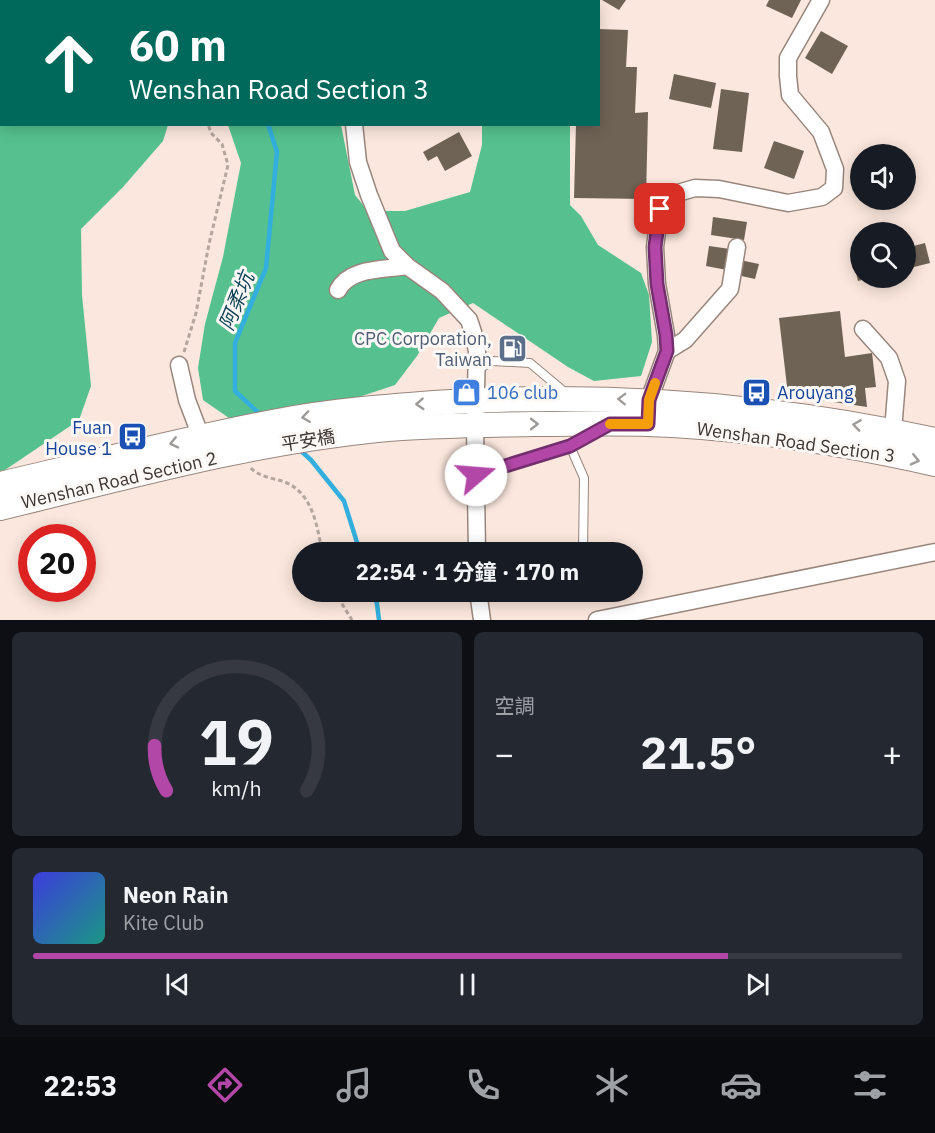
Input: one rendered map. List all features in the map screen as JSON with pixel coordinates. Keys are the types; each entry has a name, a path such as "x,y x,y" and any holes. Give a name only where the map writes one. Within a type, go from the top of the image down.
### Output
{"main road":[{"name":"Wenshan Road Section 3","path":"476,400 572,398 649,400 762,411 893,430 935,440"},
{"name":"平安橋","path":"235,441 280,421 364,409 476,400"},
{"name":"Wenshan Road Section 3","path":"475,425 648,424 764,433 935,464"},
{"name":"平安橋","path":"235,441 475,425"},
{"name":"Wenshan Road Section 2","path":"0,484 201,437 235,441"},
{"name":"Wenshan Road Section 2","path":"0,508 235,441"}],"street":[{"path":"648,424 649,400 667,351 657,284 655,247 660,209 671,195 695,188 719,189 788,203 822,197 834,188 835,169 821,132 790,95 788,76 788,58 821,0"},
{"path":"354,126 358,162 392,250 407,266 442,291 469,320 477,351 475,425 477,542"},
{"path":"667,351 684,340 730,289 737,247"},
{"path":"338,290 343,280 354,274 407,266"},
{"path":"863,329 889,358 897,381 893,430"},
{"path":"179,365 201,437"},
{"path":"597,620 935,552"},
{"path":"480,602 482,620 490,620"}],"lane":[{"path":"477,370 492,361 530,363 572,398"},
{"path":"476,475 570,446 610,424"},
{"path":"570,446 584,478 583,542"}],"path":[{"path":"179,365 196,313 209,244 228,165 222,144 211,133 209,126"},
{"path":"235,441 255,473 290,484 309,501 319,542"},
{"path":"341,602 352,620"}],"green space":[{"path":"0,126 168,126 163,141 123,187 81,229 82,295 91,386 79,420 5,470 0,471"},
{"path":"228,126 341,126 355,195 368,211 405,211 470,192 482,145 482,126 570,126 570,205 581,216 598,245 641,273 649,295 652,342 641,376 594,381 568,367 473,303 439,318 417,356 395,385 353,399 229,418 203,400 198,368 205,324 223,257 241,163"}],"building":[{"path":"602,0 626,0 619,10"},
{"path":"769,0 801,0 792,18 766,6"},
{"path":"600,29 628,30 626,67 637,67 635,113 648,112 646,199 574,198 576,126 600,126"},
{"path":"821,31 848,46 832,74 805,58"},
{"path":"674,74 716,83 711,108 669,99"},
{"path":"721,89 749,93 742,152 713,149"},
{"path":"459,132 472,156 445,171 437,156 428,161 423,152"},
{"path":"774,141 804,151 794,179 764,168"},
{"path":"713,217 747,222 744,240 711,235"},
{"path":"925,243 930,263 916,266 916,245"},
{"path":"709,246 730,249 727,270 706,266"},
{"path":"740,260 759,264 755,279 737,275"},
{"path":"840,311 845,357 872,353 876,387 865,388 867,407 788,395 779,318"}],"waterway":[{"name":"阿柔坑","path":"262,416 235,391 235,343 266,268 277,152 269,126"},
{"name":"阿柔坑","path":"300,450 344,501 357,542"},
{"name":"阿柔坑","path":"376,602 379,620"}],"slow traffic":[{"path":"610,424 648,424 649,400 655,383"}],"place":[{"name":"CPC Corporation, Taiwan","path":"513,348"},
{"name":"106 club","path":"466,392"},
{"name":"Arouyang","path":"756,392"},
{"name":"Fuan House 1","path":"133,437"}],"route":[{"path":"476,475 570,446 610,424 648,424 649,400 667,351 657,284 655,247 660,209"}]}
